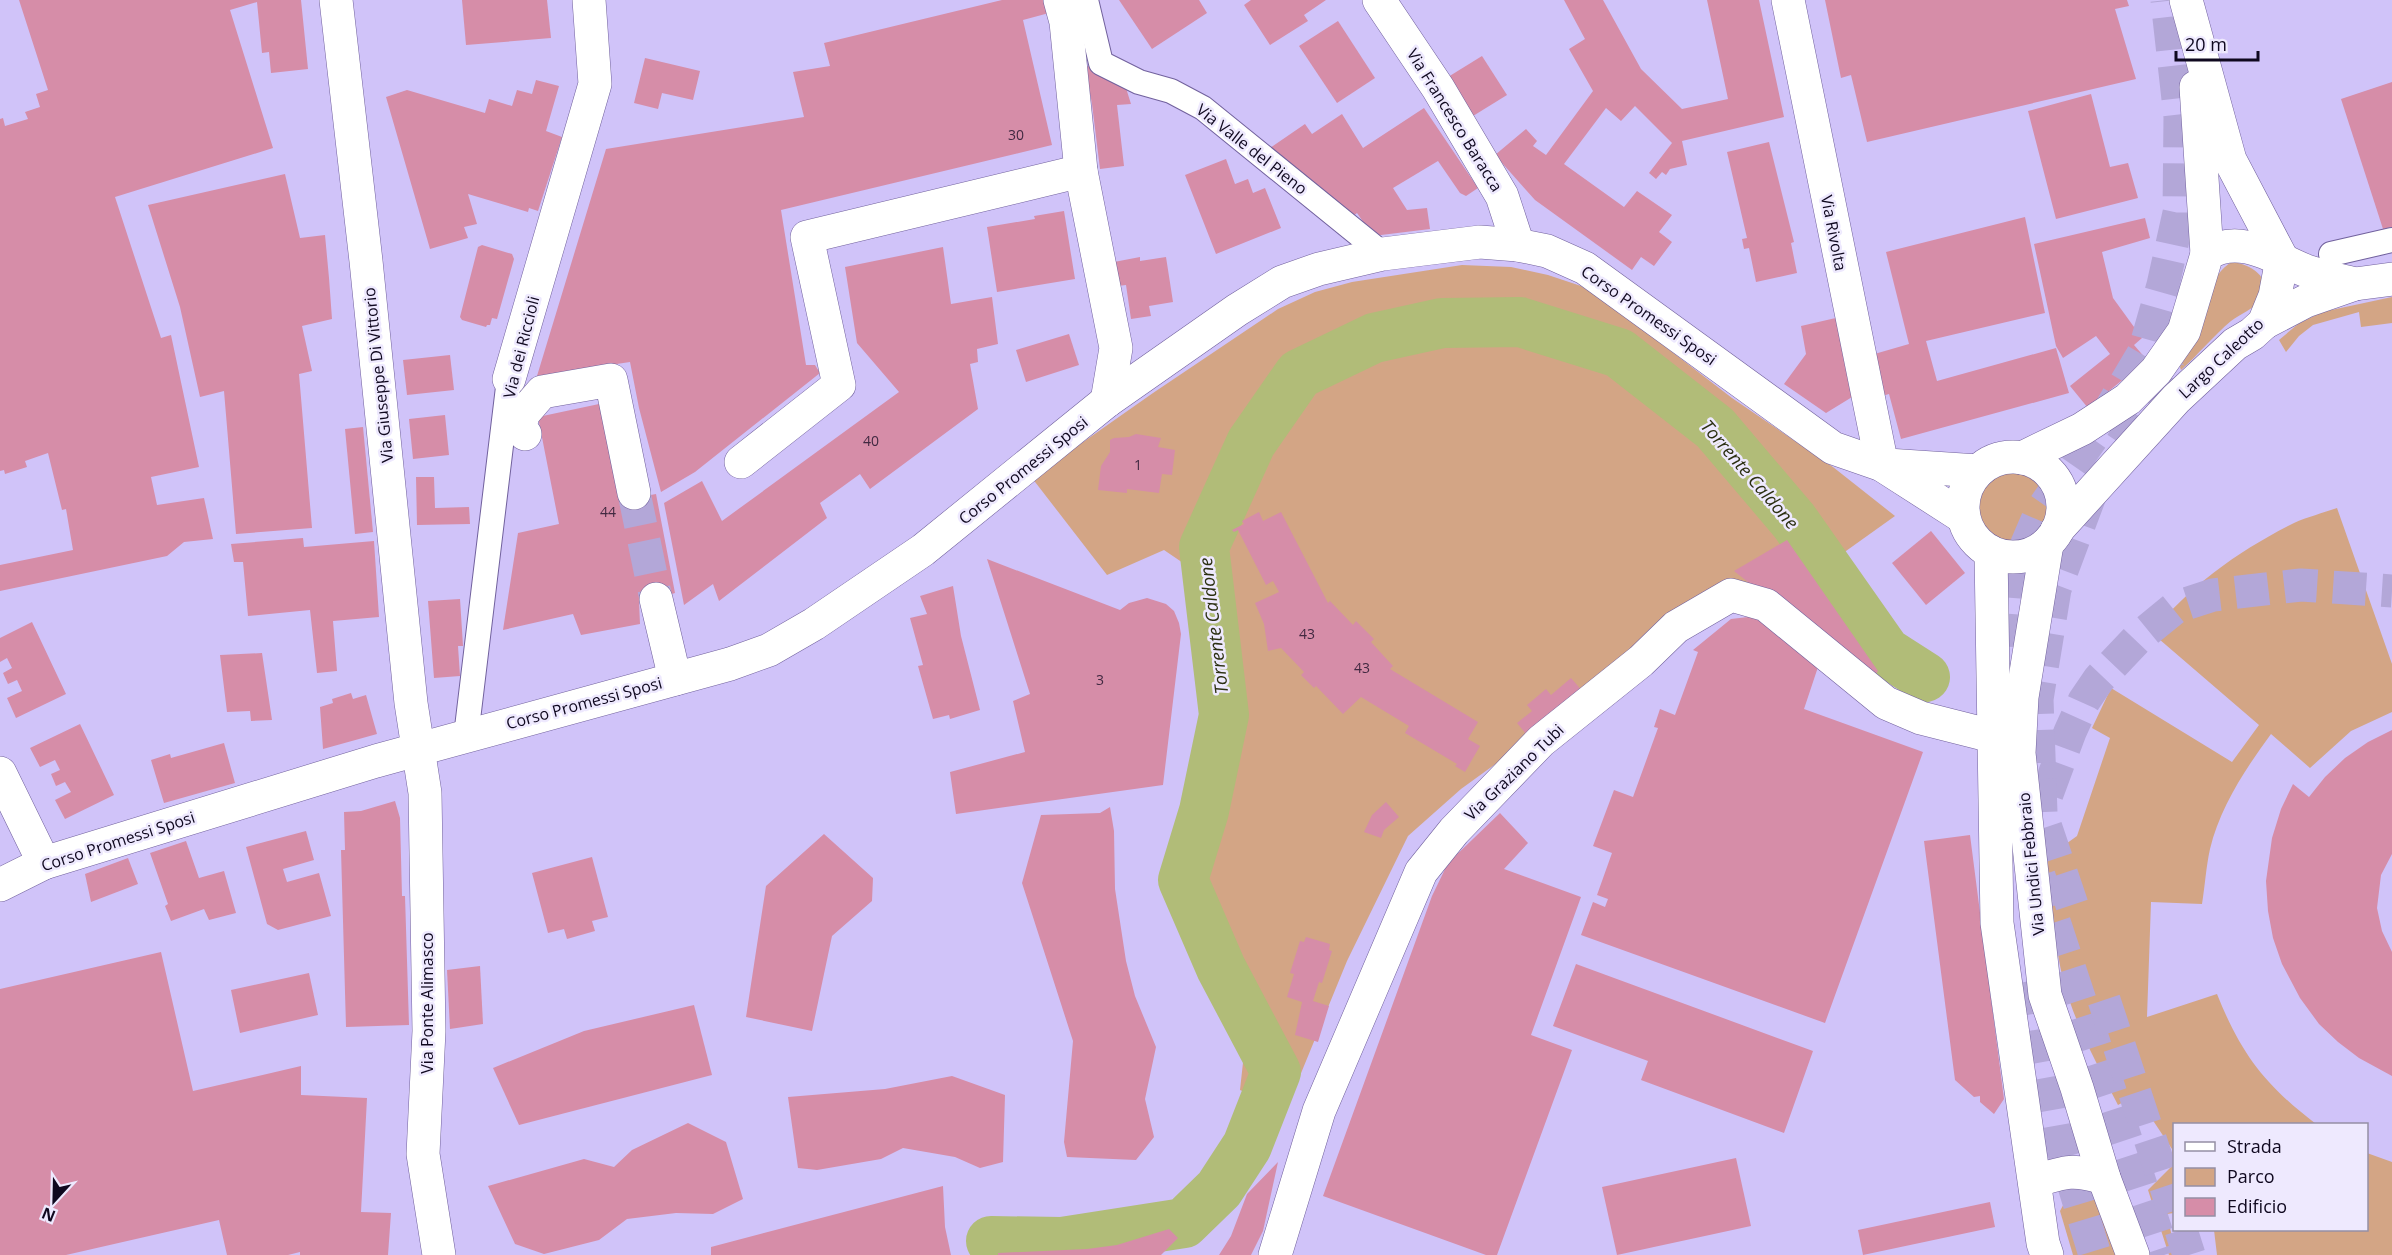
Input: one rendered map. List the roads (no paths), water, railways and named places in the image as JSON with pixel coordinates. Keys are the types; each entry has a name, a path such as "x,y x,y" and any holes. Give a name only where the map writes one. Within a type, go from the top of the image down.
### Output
{"street":[{"name":"Via Giuseppe Di Vittorio","path":"336,0 366,261 411,703 420,750"},
{"name":"Via dei Riccioli","path":"466,736 509,379 595,84 589,0"},
{"path":"1060,0 1066,21 1080,171 1116,348 1107,401"},
{"name":"Via Valle del Pieno","path":"1086,0 1101,63 1139,82 1171,91 1203,108 1383,254"},
{"name":"Via Francesco Baracca","path":"1379,0 1438,88 1502,196 1518,245"},
{"name":"Via Rivolta","path":"1788,0 1882,465"},
{"path":"1991,552 1977,542 1970,533 1964,517 1963,502 1967,485 1978,471 1997,459 2022,458 2082,429 2128,399 2156,371 2184,331 2207,254 2188,10"},
{"path":"2188,10 2230,160 2282,260"},
{"path":"741,462 839,385 807,237 1080,171"},
{"path":"2331,254 2392,240"},
{"name":"Corso Promessi Sposi","path":"0,885 44,863 364,764 685,676 769,650 814,624 923,550 1107,401 1237,310 1282,282 1319,268 1383,254 1480,242 1518,245 1547,251 1586,268 1833,448 1882,465 1964,517"},
{"path":"2207,254 2225,246 2239,245 2310,272 2355,284"},
{"name":"Largo Caleotto","path":"1991,552 2013,557 2022,556 2039,550 2052,537 2176,399 2235,345 2264,323 2275,296 2282,260"},
{"path":"2264,323 2306,301 2355,284 2392,279"},
{"path":"525,434 520,428 523,414 542,392 611,380 634,493"},
{"path":"2022,458 2045,469 2056,482 2062,499 2063,513 2052,537"},
{"name":"Corso Promessi Sposi","path":"1882,465 1978,471"},
{"name":"Via Undici Febbraio","path":"2052,537 2022,697 2019,753 2045,995 2104,1178 2133,1255"},
{"name":"Via Undici Febbraio","path":"1991,552 1992,736 1997,922 2036,1181 2043,1244 2047,1255"},
{"name":"Via Graziano Tubi","path":"1275,1255 1319,1111 1421,872 1454,831 1541,741 1641,661 1676,627 1731,595 1745,597 1766,605 1886,703 1921,718 1992,736"},
{"path":"656,599 685,676"},
{"path":"683,620 685,676"},
{"name":"Via Ponte Alimasco","path":"420,750 425,793 429,1031 423,1154 439,1255"},
{"path":"0,773 44,863"},
{"path":"2036,1181 2056,1174 2080,1171 2104,1178"}],"waterway":[{"name":"Torrente Caldone","path":"991,1241 1062,1242 1184,1223 1219,1189 1247,1146 1276,1072 1221,968 1183,880 1204,811 1224,715 1204,547 1251,443 1299,374 1374,338 1442,323 1520,322 1619,353 1715,428 1794,521 1886,652 1925,677"}],"tunnel":[{"path":"2012,696 2011,670 2018,579 2026,546 2041,511 2101,425 2144,352 2163,285 2179,213 2180,117 2167,0"},
{"path":"2121,444 2149,403 2169,358"},
{"path":"634,493 656,599"},
{"path":"2072,905 2041,813 2037,699 2055,589 2091,493"},
{"path":"2047,794 2084,701 2099,679 2138,638 2176,607 2213,595 2301,585 2392,591"},
{"path":"2039,876 2164,1255"},
{"path":"2030,981 2057,1130 2095,1255"},
{"path":"2104,1000 2173,1208"},
{"path":"2181,1231 2189,1255"}]}
